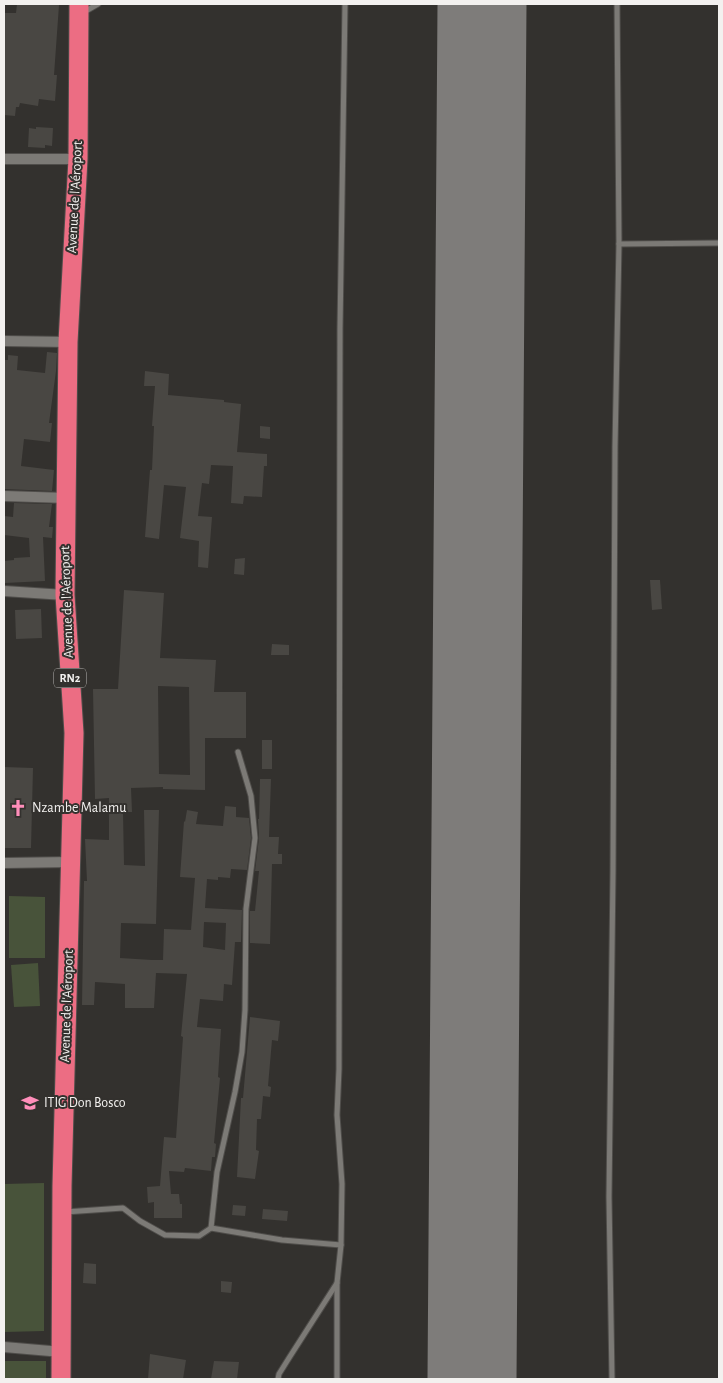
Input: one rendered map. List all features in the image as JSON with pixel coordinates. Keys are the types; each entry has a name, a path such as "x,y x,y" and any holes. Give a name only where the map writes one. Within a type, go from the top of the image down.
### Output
{"highway":[{"name":"Avenue de l'Aéroport","path":"61,1379 62,1212 74,733 64,595 68,342 78,160 79,9"}],"street":[{"path":"4,159 78,160"},
{"path":"4,341 68,342"},
{"path":"4,496 66,498"},
{"path":"4,590 64,595"},
{"path":"4,863 71,862"},
{"path":"4,1347 62,1352"}],"lane":[{"path":"79,9 98,4"},
{"path":"337,1379 337,1283 341,1245 342,1174 337,1115 339,1069 340,349 345,4"},
{"path":"612,1379 609,1197 615,447 620,244 617,4"},
{"path":"620,244 719,243"},
{"path":"211,1228 217,1172 242,1052 246,910 255,838 250,796 238,752"},
{"path":"62,1212 72,1213 123,1208 140,1221 165,1235 199,1236 211,1228 282,1240 341,1245"},
{"path":"278,1379 279,1374 337,1283"}],"green space":[{"path":"9,896 45,897 45,958 9,958"},
{"path":"38,963 40,1006 14,1007 11,965"},
{"path":"44,1183 44,1331 4,1332 4,1184"},
{"path":"4,1361 46,1361 46,1379 4,1379"}],"building":[{"path":"17,4 59,5 54,75 57,75 55,101 39,99 38,106 20,103 19,107 16,107 15,116 4,115 4,13 16,13"},
{"path":"36,127 53,128 52,146 45,145 45,148 28,147 29,128 36,129"},
{"path":"47,352 57,353 49,423 52,423 50,442 24,439 21,466 54,470 52,491 4,489 4,360 8,360 8,355 18,356 17,370 45,373"},
{"path":"145,371 169,374 168,395 224,400 224,402 241,404 237,452 267,454 267,466 264,466 262,497 244,496 243,504 231,503 233,466 211,465 209,484 202,483 198,516 212,517 208,568 198,567 199,541 180,538 186,487 164,485 159,539 145,537 150,470 152,470 154,426 152,426 155,386 144,386"},
{"path":"260,426 270,427 270,439 260,438"},
{"path":"14,503 52,504 49,527 53,527 52,538 43,537 45,581 5,583 4,561 30,557 29,538 4,535 4,516 13,517"},
{"path":"245,558 244,575 234,574 235,559"},
{"path":"650,580 660,580 662,609 652,610"},
{"path":"124,590 164,593 160,658 216,660 214,692 246,692 246,738 205,738 205,790 163,789 163,787 131,788 132,812 123,812 124,865 145,866 144,810 159,810 156,924 121,923 120,958 152,960 163,960 164,929 191,930 195,878 180,877 184,821 187,810 198,812 196,824 223,826 225,806 236,807 236,817 249,818 251,838 247,870 231,869 230,878 218,877 218,880 207,879 205,908 242,910 241,942 235,942 232,985 224,984 223,1001 200,999 197,1027 221,1029 218,1077 220,1078 214,1143 216,1144 215,1157 212,1157 211,1171 185,1168 184,1172 169,1171 171,1194 179,1194 180,1204 182,1204 182,1218 154,1218 154,1202 148,1203 147,1187 160,1186 164,1137 176,1138 183,1037 181,1036 187,974 156,973 154,1008 125,1008 125,984 95,982 94,1005 82,1005 84,881 87,881 85,839 109,840 109,798 95,799 93,689 118,689","holes":["158,686 189,687 190,775 159,774","204,922 226,923 225,950 203,947"]},
{"path":"41,609 42,638 16,639 15,610"},
{"path":"272,644 289,645 289,655 271,655"},
{"path":"262,740 272,740 272,769 262,769"},
{"name":"Nzambe Malamu","path":"4,767 33,768 31,848 4,848"},
{"path":"260,779 271,779 269,837 279,837 278,854 282,854 282,864 272,864 270,944 250,943 250,911 255,911 259,871 255,871 259,838"},
{"path":"250,1017 280,1021 278,1041 272,1040 268,1086 271,1087 270,1097 263,1096 261,1119 257,1119 256,1150 259,1151 255,1179 237,1177 241,1098 243,1098"},
{"path":"233,1205 246,1206 245,1216 232,1215"},
{"path":"263,1209 288,1211 287,1221 262,1219"},
{"path":"84,1263 96,1264 96,1284 83,1283"},
{"path":"221,1281 232,1282 231,1293 221,1292"},
{"path":"150,1354 186,1360 183,1379 148,1379"},
{"path":"214,1361 239,1362 237,1379 211,1379"}],"runway":[{"path":"472,1379 482,4"}],"place":[{"name":"Nzambe Malamu","path":"18,808"},
{"name":"ITIG Don Bosco","path":"30,1103"}]}
